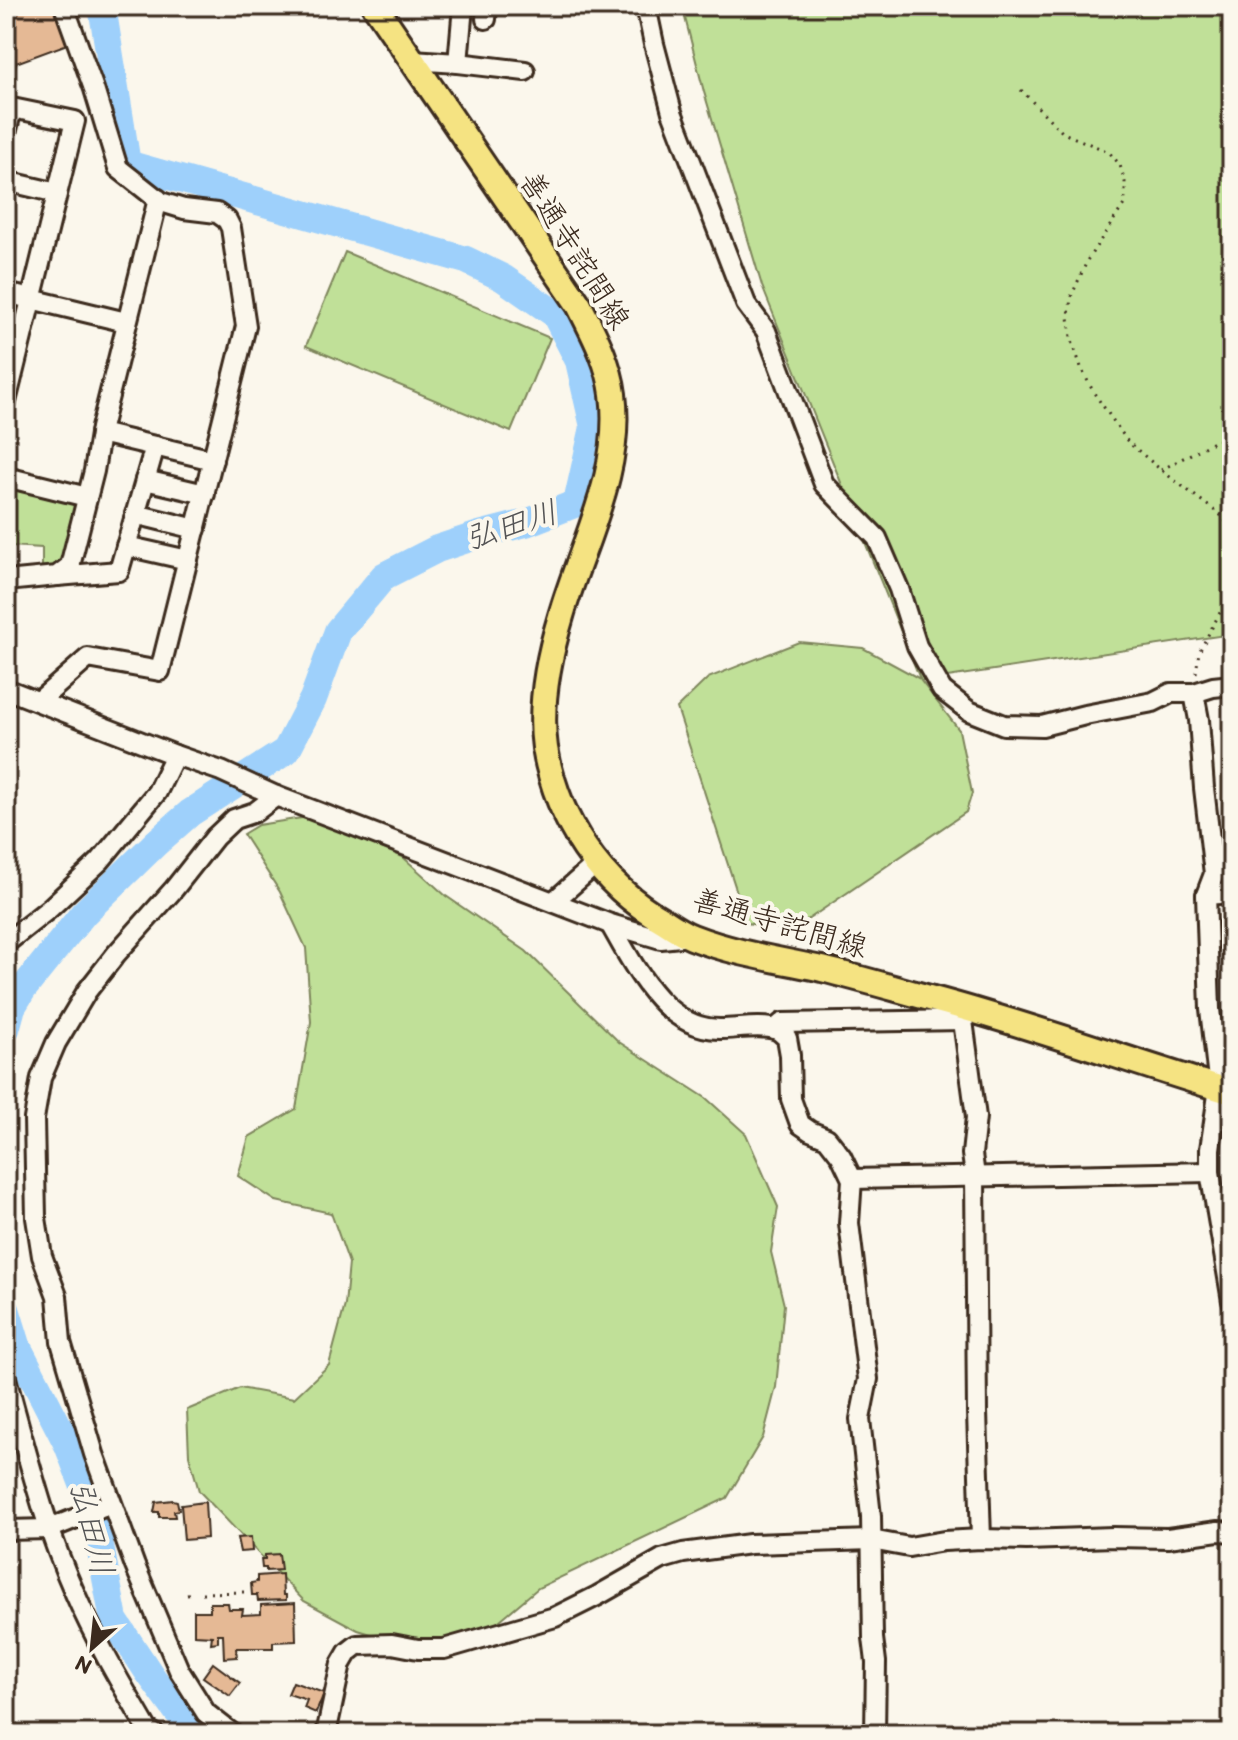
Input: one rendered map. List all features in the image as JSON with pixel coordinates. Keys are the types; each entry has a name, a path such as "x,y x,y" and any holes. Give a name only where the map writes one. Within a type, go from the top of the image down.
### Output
{"main road":[{"name":"善通寺詫間線","path":"375,6 579,305 603,353 613,392 614,431 609,471 567,593 551,650 544,702 545,746 555,788 573,831 596,864 619,889 647,912 690,936 743,952 840,973 962,1013 1226,1090"}],"street":[{"path":"39,701 88,658 160,671 246,326 231,228 227,220 217,213 184,209 161,202 118,168 64,6"},
{"path":"458,63 463,6"},
{"path":"646,6 672,112 746,304 766,331 824,484 877,538 899,589 917,646 942,690 969,711 1004,725 1042,726 1153,702 1171,693 1194,693 1232,685"},
{"path":"412,60 525,71"},
{"path":"6,134 12,108 75,121 100,107"},
{"path":"6,402 75,121"},
{"path":"6,181 57,193"},
{"path":"57,576 70,566 126,322 158,199"},
{"path":"6,293 126,322"},
{"path":"100,433 213,460"},
{"path":"6,581 119,571 155,446"},
{"path":"6,477 87,497"},
{"path":"145,480 205,494"},
{"path":"135,514 196,529"},
{"path":"126,546 188,560"},
{"path":"6,689 610,924 661,939 690,936"},
{"path":"1194,693 1214,874 1206,895 1210,1009 1226,1090 1210,1149 1210,1172 1232,1301"},
{"path":"6,943 50,908 100,861 157,792 175,755"},
{"path":"233,1734 206,1713 179,1670 135,1566 94,1454 61,1342 57,1296 42,1256 36,1218 34,1119 41,1078 56,1043 87,991 215,837 234,819 255,812 271,794"},
{"path":"554,901 596,864"},
{"path":"1206,895 1232,893"},
{"path":"610,924 638,972 663,1003 685,1020 708,1029 775,1029 787,1038 791,1099 800,1124 827,1138 841,1156 852,1179 849,1223 868,1379 860,1419 871,1516 875,1734"},
{"path":"775,1029 782,1023 962,1013 976,1117 972,1154 975,1176 981,1539"},
{"path":"852,1179 1210,1172"},
{"path":"6,1378 49,1529 72,1588 103,1653 148,1730 155,1734"},
{"path":"6,1530 49,1529 111,1504"},
{"path":"1232,1519 1232,1546"},
{"path":"326,1734 341,1664 357,1645 392,1644 418,1649 444,1649 555,1617 662,1559 683,1553 750,1544 871,1540 909,1547 981,1539 1168,1538 1232,1532"}],"path":[{"path":"1021,90 1063,133 1109,152 1120,165 1125,182 1125,203 1088,259 1071,297 1071,338 1082,370 1128,442 1223,517 1232,529"},
{"path":"1161,470 1213,442 1232,436"},
{"path":"1194,693 1199,652 1232,590"},
{"path":"202,1593 245,1592"},
{"path":"187,1594 193,1593"}],"green space":[{"path":"682,6 1232,6 1232,634 921,681 959,730 972,793 966,812 791,931 747,923 677,708 708,678 799,642 863,648 920,679 762,286 704,92"},
{"path":"345,252 550,338 511,432 306,346"},
{"path":"6,484 72,500 78,508 65,565 42,571 42,548 6,547"},
{"path":"308,817 403,857 446,896 526,951 619,1042 706,1098 746,1134 778,1207 771,1252 784,1305 776,1387 763,1437 727,1498 538,1588 493,1626 447,1647 411,1646 358,1630 304,1601 199,1491 189,1455 187,1410 240,1388 294,1398 329,1365 345,1305 349,1263 331,1213 276,1201 238,1176 249,1137 296,1109 311,1022 306,948 280,892 243,834 258,825"}],"building":[{"path":"6,6 60,6 73,42 16,63 6,36"},
{"path":"6,61 16,63 6,103"},
{"path":"177,1501 179,1510 174,1511 175,1517 159,1517 159,1512 154,1512 156,1502"},
{"path":"205,1502 207,1538 184,1540 181,1505"},
{"path":"251,1537 252,1551 240,1552 237,1538"},
{"path":"279,1554 281,1570 266,1571 262,1568 261,1559 265,1559 265,1555"},
{"path":"282,1574 286,1600 258,1601 257,1595 252,1595 251,1583 257,1582 257,1576"},
{"path":"210,1603 228,1603 229,1609 243,1609 242,1615 261,1614 261,1605 295,1603 296,1641 273,1642 273,1648 236,1648 237,1657 224,1658 223,1634 218,1634 218,1642 211,1643 212,1636 194,1635 194,1611 210,1611"},
{"path":"213,1663 240,1683 230,1696 203,1677"},
{"path":"293,1682 324,1693 316,1713 304,1708 307,1700 288,1694"}],"waterway":[{"name":"弘田川","path":"6,1029 12,1007 23,989 84,913 190,813 286,751 313,699 338,631 384,576 437,549 526,523 577,503 594,427 579,361 555,314 503,278 466,260 127,164 102,6"},
{"name":"弘田川","path":"6,1309 18,1348 68,1445 93,1510 114,1620 177,1711 199,1734"}]}
